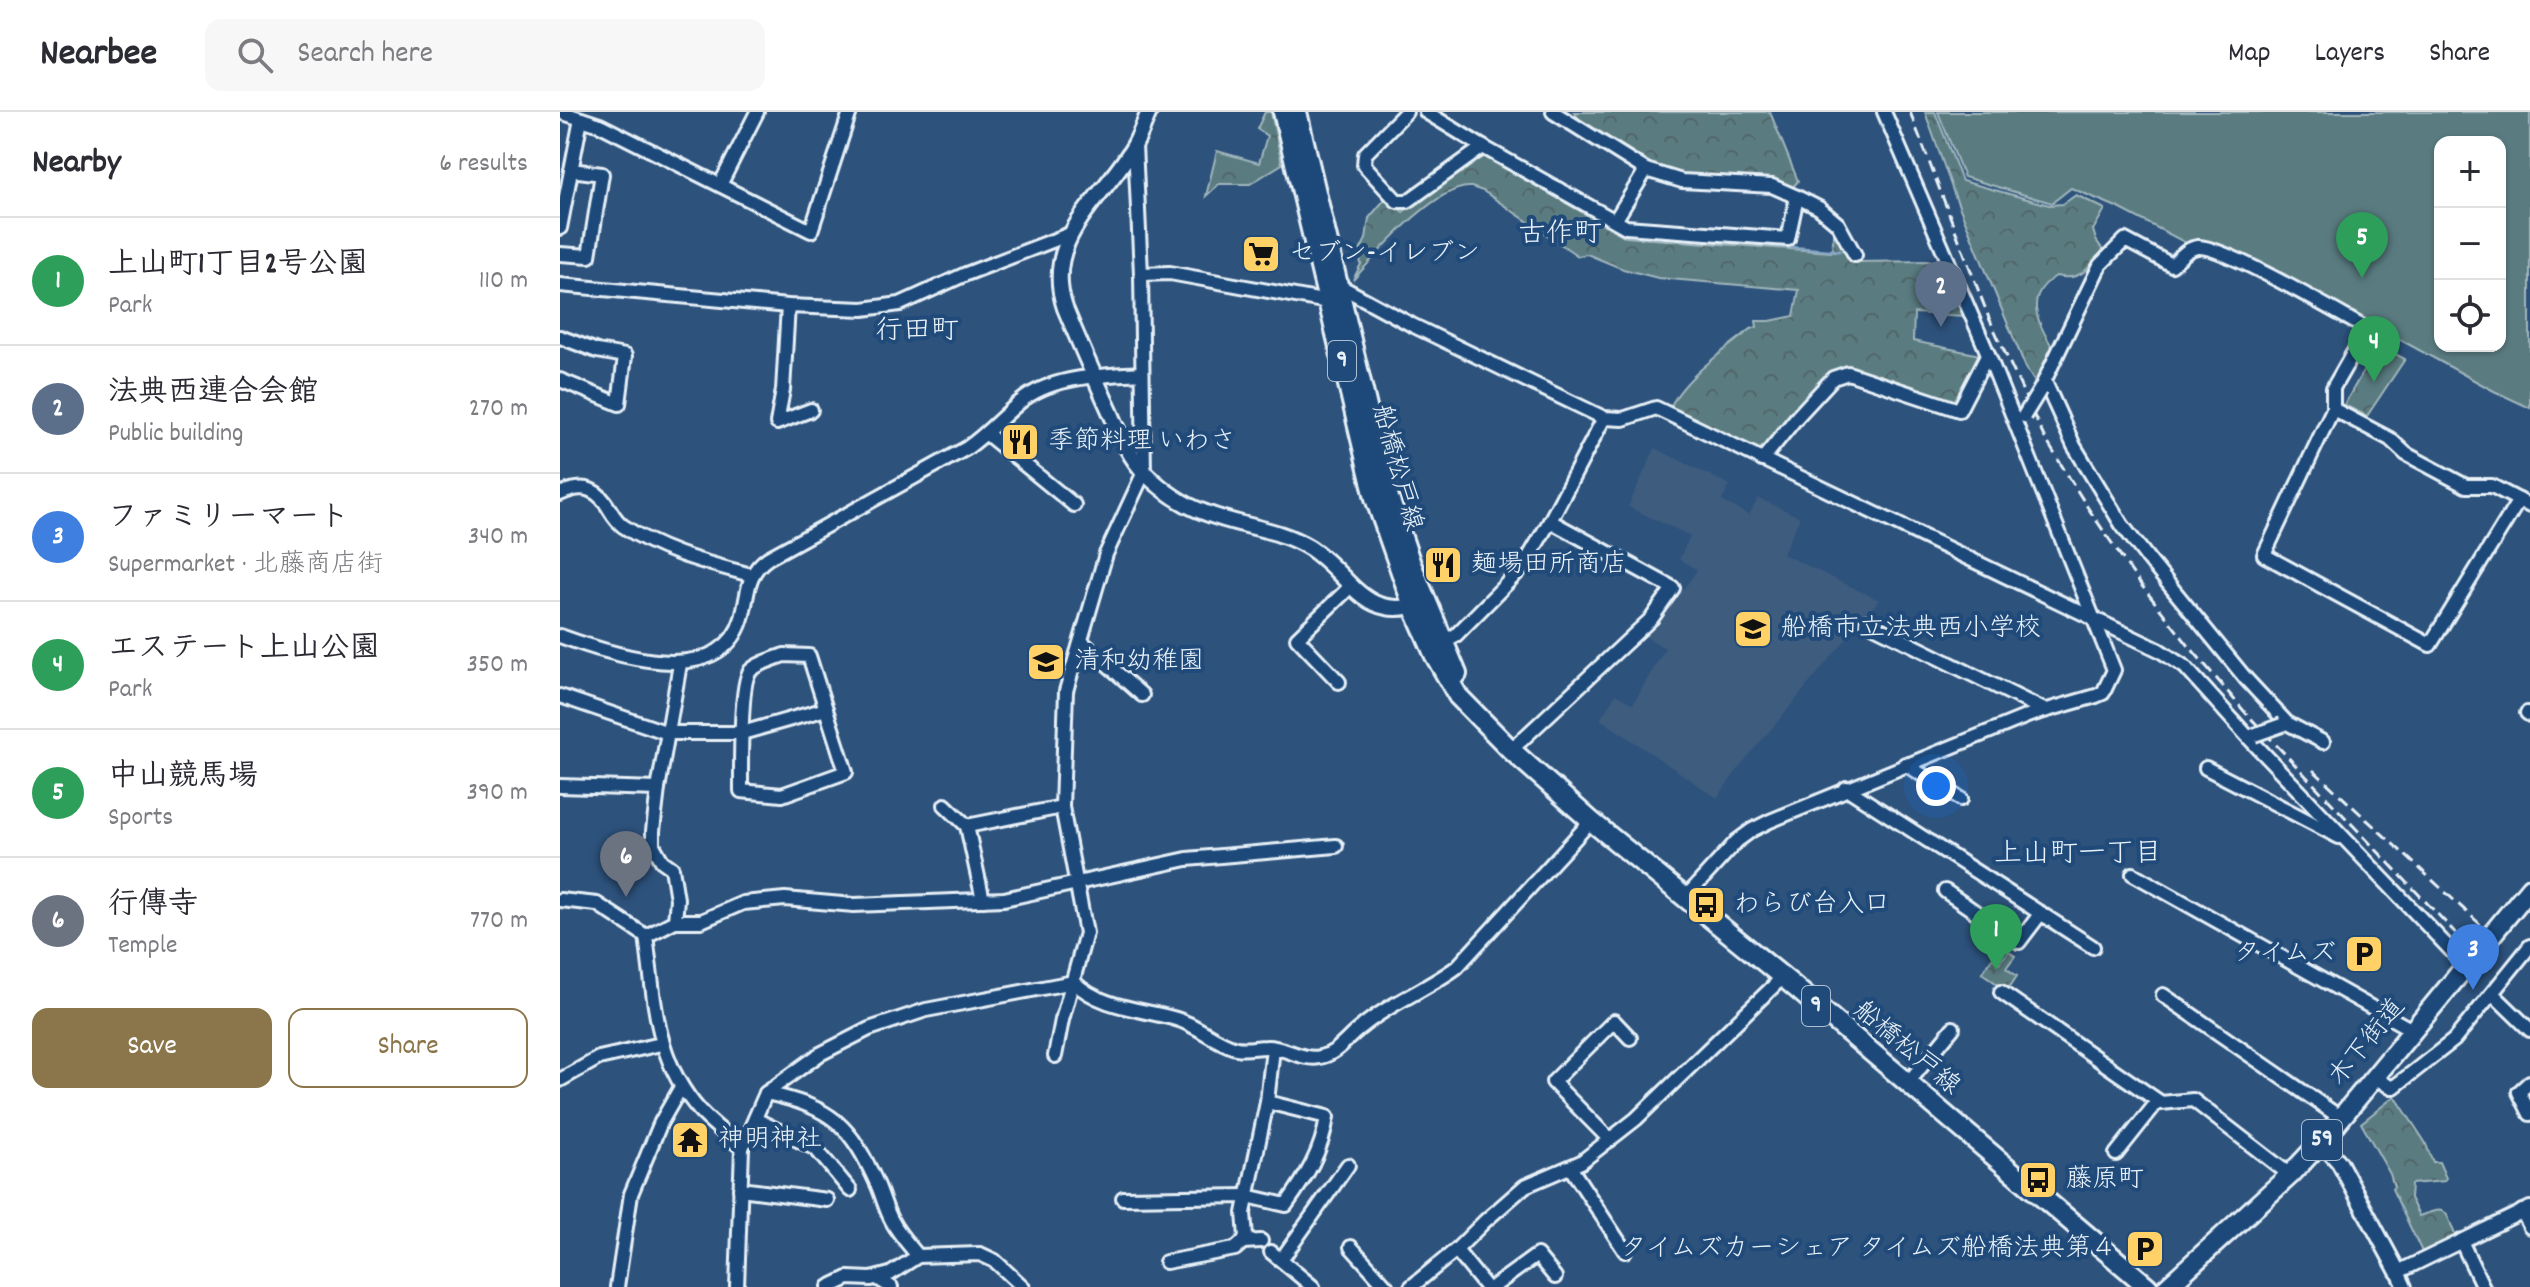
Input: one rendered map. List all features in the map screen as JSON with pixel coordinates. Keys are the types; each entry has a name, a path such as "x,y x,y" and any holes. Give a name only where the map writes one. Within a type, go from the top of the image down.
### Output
{"main road":[{"name":"船橋松戸線","path":"1283,112 1375,498 1420,604 1449,683 1465,704 1511,750 1591,821 1783,977 2148,1287"},
{"name":"船橋松戸線","path":"1297,112 1387,492 1420,604 1485,724"},
{"name":"木下街道","path":"2167,1287 2290,1175 2321,1142 2530,888"}],"street":[{"path":"560,112 600,125 811,231 850,112"},
{"path":"720,185 757,112"},
{"path":"1149,112 1135,145 1070,234 1059,268 1058,289 1125,442 1144,472 1176,498 1236,524 1274,531 1299,542 1378,606 1395,609 1420,604"},
{"path":"1406,112 1365,154 1364,165 1397,201 1408,201 1483,147"},
{"path":"1426,112 1626,227 1788,239 1797,197"},
{"path":"1553,112 1646,170 1682,181 1772,186 1797,197 1819,208 1838,224 1855,255"},
{"path":"1565,112 1573,125"},
{"path":"1685,898 1737,841 1752,830 1905,764 2044,710 2103,693 2114,670 2021,422 1988,354 1884,112"},
{"path":"560,228 581,119"},
{"path":"1055,1056 1086,933 1062,807 1066,691 1106,554 1144,472 1141,274 1135,145"},
{"path":"560,254 589,256 602,174 571,170"},
{"path":"1616,219 1646,170"},
{"path":"560,285 788,306 863,309 900,304 966,274 1070,234"},
{"path":"2021,422 2042,386 2100,265 2125,240 2172,265 2189,249 2201,246 2227,254 2367,329 2333,388 2333,409 2264,555 2430,645 2525,503 2492,486 2466,486 2406,454 2390,439 2333,409"},
{"path":"1141,274 1170,273 1328,302"},
{"path":"1338,285 1412,325 1604,418 1623,419 1656,408 2159,650 2185,667 2465,965"},
{"path":"788,306 783,390 777,423 811,410"},
{"path":"560,337 597,351 625,356 619,404 560,380"},
{"path":"1762,460 1833,378 1848,373 1959,410 1988,354"},
{"path":"560,636 641,659 680,664 707,656 729,644 737,633 751,575 768,558 967,448 987,434 1021,400 1045,387 1094,376 1142,373"},
{"path":"2042,386 2122,525 2284,724 2323,742"},
{"path":"1443,642 1456,635 1523,567 1604,418"},
{"path":"987,434 1074,505"},
{"path":"560,494 569,490 590,490 605,499 621,525 678,554 751,575"},
{"path":"1511,750 1652,618 1673,588 1550,521"},
{"path":"1339,682 1297,638 1351,586"},
{"path":"1866,622 2044,710"},
{"path":"1082,642 1142,695"},
{"path":"784,655 809,656 846,772 782,795 741,791 742,733 746,676 753,668 784,655"},
{"path":"675,921 677,899 672,868 662,861 653,845 658,789 680,664"},
{"path":"560,696 668,733 742,733 826,709"},
{"path":"2251,736 2284,724"},
{"path":"1905,764 1961,799"},
{"path":"2206,768 2349,842"},
{"path":"560,786 658,789"},
{"path":"1846,788 2093,947"},
{"path":"945,805 967,826 983,900"},
{"path":"967,826 1062,807"},
{"path":"737,1287 742,1148 766,1093 820,1054 869,1029 926,1010 1074,982 1093,996 1185,1022 1235,1047 1248,1050 1267,1047 1314,1058 1328,1055 1359,1028 1457,967 1591,821"},
{"path":"646,936 675,921 701,921 743,903 785,899 854,905 1004,899 1187,859 1336,846"},
{"path":"2133,874 2412,1030"},
{"path":"1945,891 2019,942 2041,913"},
{"path":"560,900 597,904 646,936 661,1044 681,1087 701,1112 742,1148"},
{"path":"2375,1077 2390,1087 2398,1084 2454,1040 2530,946"},
{"path":"1411,1287 1525,1186 1570,1167 1636,1119 1783,977"},
{"path":"2001,992 2161,1103 2193,1100 2290,1175"},
{"path":"2493,994 2530,1030"},
{"path":"2163,995 2341,1118"},
{"path":"1610,1140 1553,1082 1614,1021 1630,1038"},
{"path":"1907,1084 1953,1028"},
{"path":"560,1080 599,1058 661,1044"},
{"path":"1166,1262 1235,1249 1246,1237 1244,1213 1267,1102 1273,1048"},
{"path":"2530,1082 2519,1092 2530,1114"},
{"path":"617,1287 631,1194 661,1122 681,1087"},
{"path":"766,1093 796,1100 824,1112 845,1127 863,1153 893,1222 918,1256"},
{"path":"2116,1154 2158,1101"},
{"path":"1123,1198 1247,1196 1286,1205 1311,1170 1324,1136 1327,1117 1267,1102"},
{"path":"755,1119 816,1149 850,1190"},
{"path":"2321,1142 2339,1162 2405,1287"},
{"path":"1313,1287 1276,1256 1348,1165"},
{"path":"1570,1167 1625,1251"},
{"path":"740,1189 827,1200"},
{"path":"2398,1272 2526,1210 2530,1227"},
{"path":"1243,1242 1261,1241"},
{"path":"2461,1241 2483,1287"},
{"path":"1351,1247 1387,1287"},
{"path":"1456,1250 1486,1287"},
{"path":"829,1287 848,1278 871,1279 890,1274 918,1256 980,1254 995,1261 1023,1287"},
{"path":"1493,1287 1537,1255 1555,1277"},
{"path":"877,1278 891,1287"}],"shaded area":[{"name":"船橋市立法典西小学校","path":"1655,448 1730,485 1722,501 1749,515 1758,498 1800,517 1783,554 1879,600 1717,798 1600,719 1616,694 1633,704 1665,648 1644,636 1660,622 1697,570 1679,559 1690,536 1628,507"}],"green space":[{"path":"1265,112 1271,112 1282,164 1250,184 1219,184 1206,196 1217,151 1259,163 1267,136 1257,129"},
{"path":"1574,112 1770,112 1798,181 1793,187 1771,180 1681,174 1646,162 1581,121"},
{"path":"1925,112 1935,112 1962,181 2049,205 2063,204 2076,195 2105,209 2093,230 2103,250 2094,262 2078,275 2056,276 2040,291 2036,309 2038,318 2053,348 2036,384 2026,368 1954,194"},
{"path":"1938,112 2530,112 2530,408 2223,247 2201,241 2188,244 2119,208 2071,188 2052,203 1964,177"},
{"path":"1485,157 1626,237 1831,252 1835,230 1853,262 1934,261 1945,272 1964,316 1914,313 1913,341 1980,355 1960,399 1950,403 1848,370 1757,452 1669,411 1693,377 1757,327 1756,321 1794,316 1799,290 1658,278 1623,269 1587,254 1578,256 1483,191 1471,187 1457,189 1424,209 1353,280 1361,264 1359,253 1366,239 1369,218 1386,198 1403,212 1470,162"},
{"path":"2378,345 2405,359 2367,416 2344,405"},
{"path":"2009,951 2015,956 2006,968 2017,976 2007,991 1982,973 1992,958 1999,963"},
{"path":"2395,1096 2425,1142 2433,1162 2439,1162 2446,1178 2445,1181 2411,1184 2410,1198 2419,1216 2445,1212 2456,1237 2423,1254 2392,1189 2390,1174 2361,1123"}],"waterway":[{"path":"1523,176 1626,234 1839,251"}],"railway":[{"path":"1910,112 1989,318 2043,435 2088,508 2135,577 2244,711 2466,944"},
{"path":"2313,770 2482,926"}],"place":[{"name":"セブン-イレブン","path":"1261,254"},
{"name":"中山競馬場","path":"2362,278"},
{"name":"法典西連合会館","path":"1941,327"},
{"name":"エステート上山公園","path":"2374,382"},
{"name":"季節料理 いわさ","path":"1020,442"},
{"name":"麺場田所商店","path":"1443,565"},
{"name":"船橋市立法典西小学校","path":"1753,629"},
{"name":"清和幼稚園","path":"1046,662"},
{"name":"行傳寺","path":"626,897"},
{"name":"わらび台入口","path":"1706,905"},
{"name":"タイムズ","path":"2364,954"},
{"name":"上山町1丁目2号公園","path":"1996,970"},
{"name":"ファミリーマート","path":"2473,990"},
{"name":"神明神社","path":"690,1140"},
{"name":"藤原町","path":"2038,1180"},
{"name":"タイムズカーシェア タイムズ船橋法典第４","path":"2145,1249"}],"district":[{"name":"古作町","path":"1560,236"},
{"name":"行田町","path":"917,333"},
{"name":"上山町一丁目","path":"2078,856"}]}
